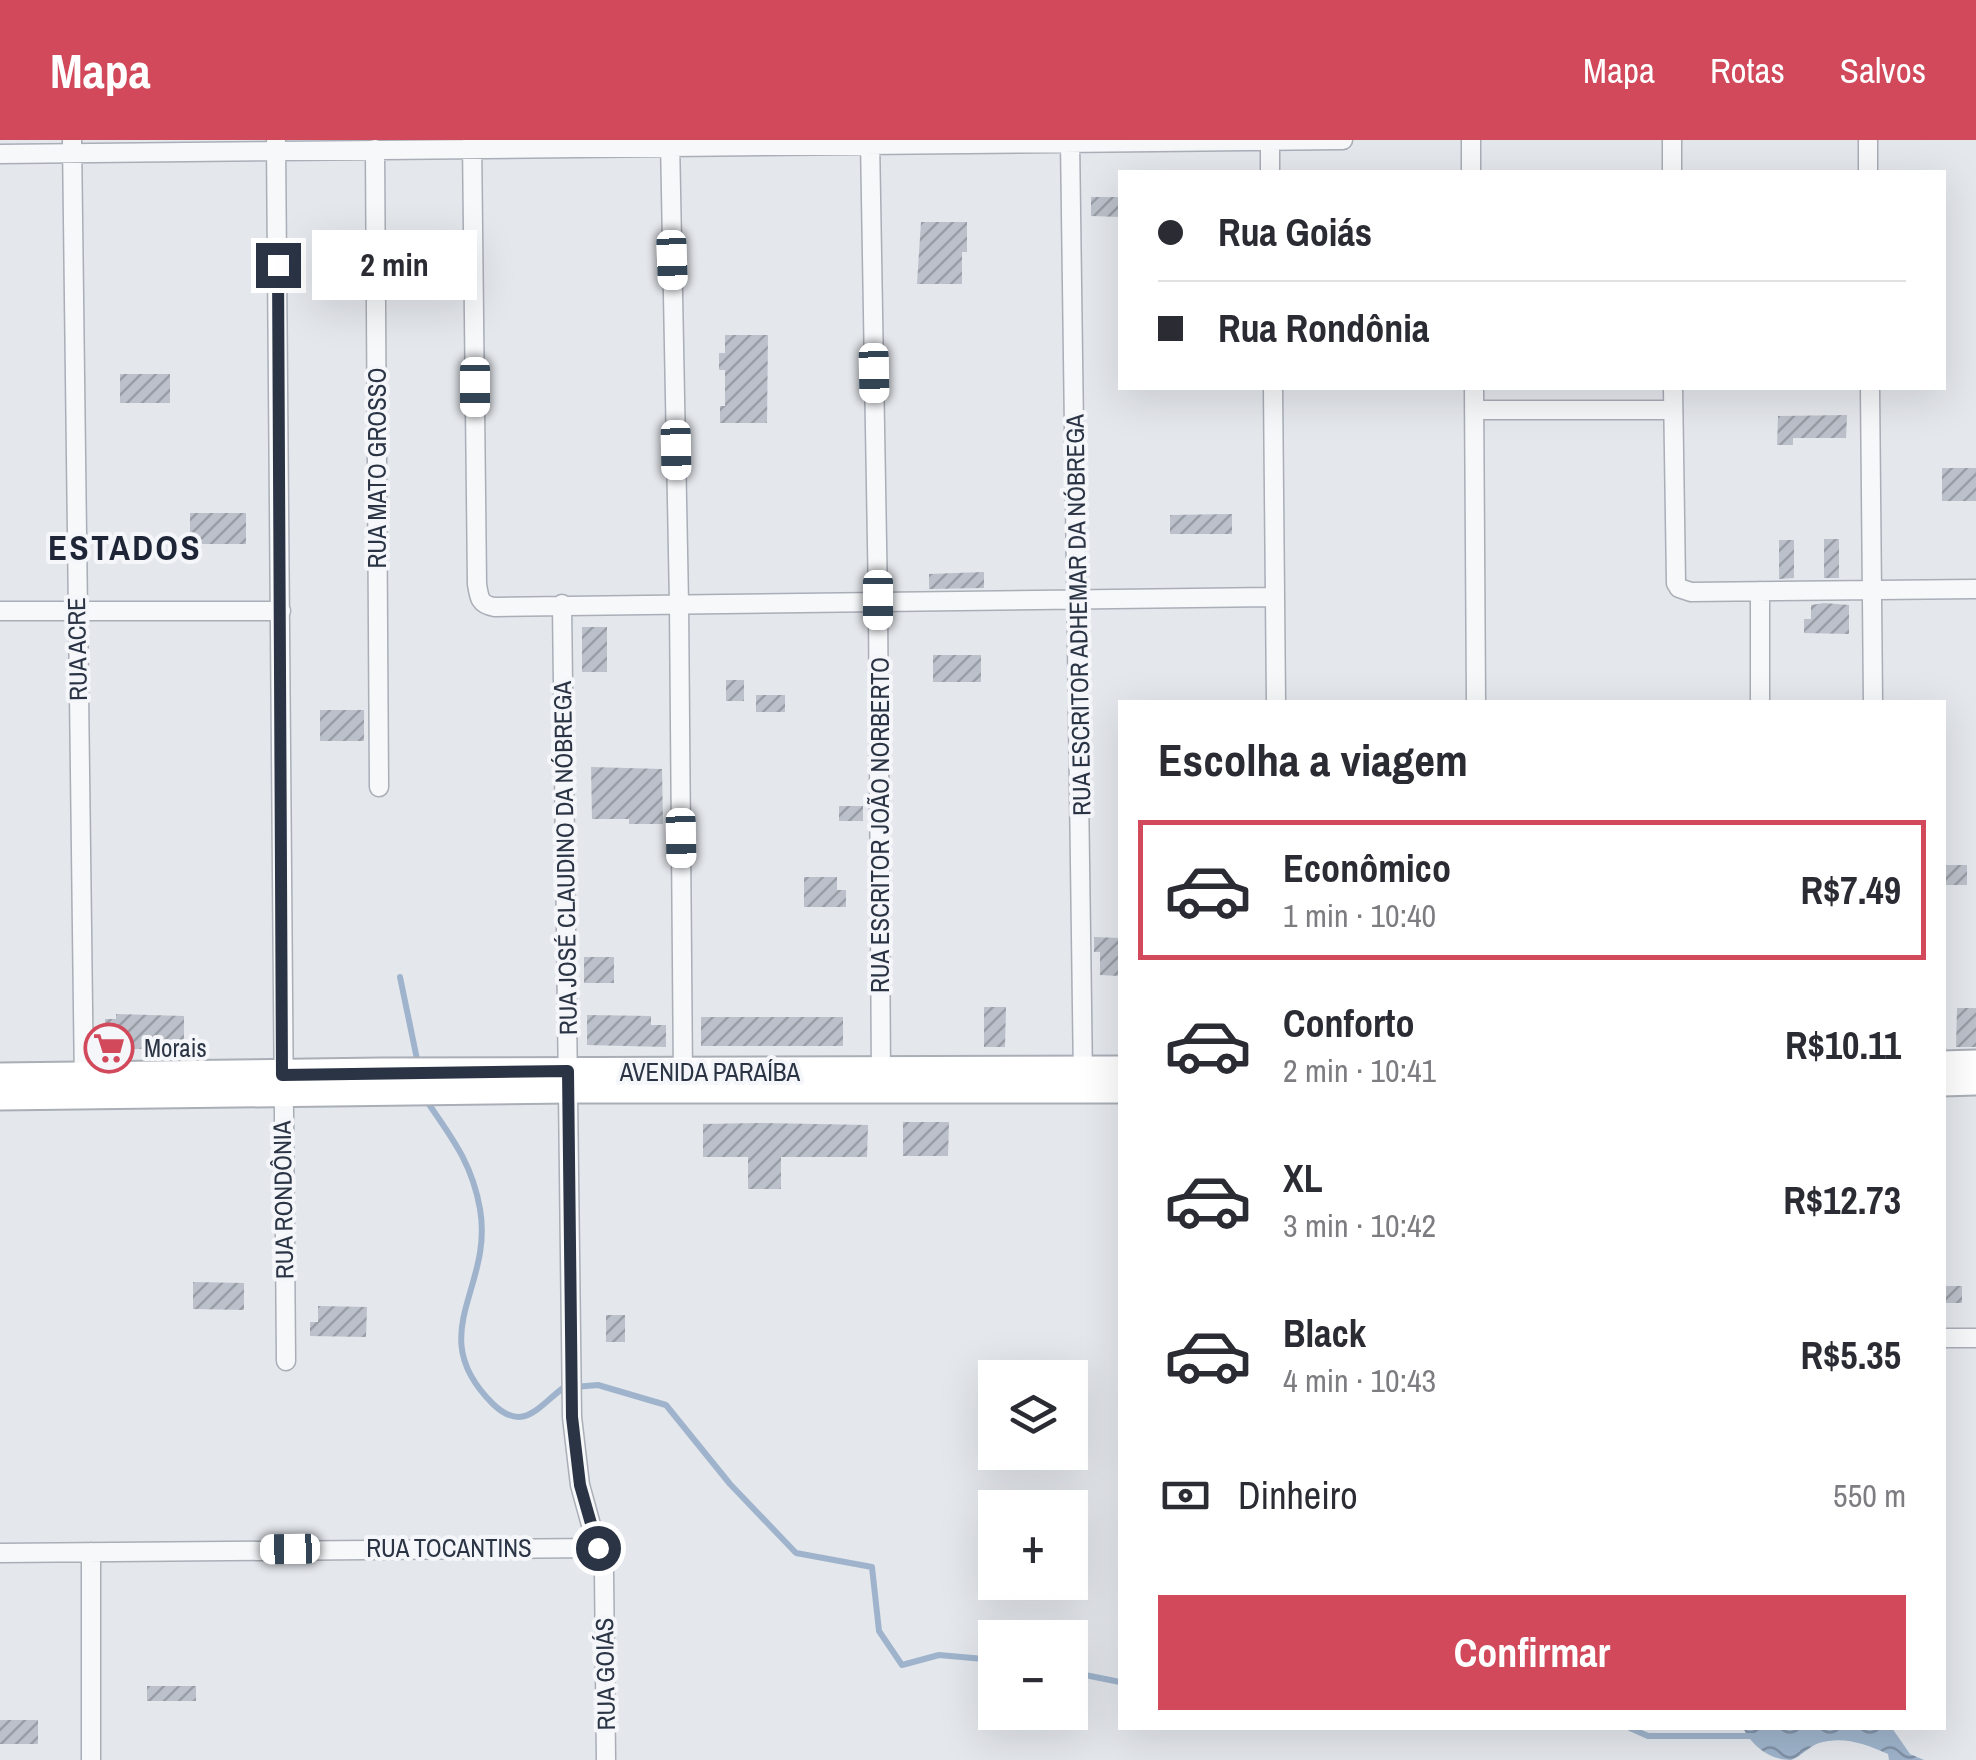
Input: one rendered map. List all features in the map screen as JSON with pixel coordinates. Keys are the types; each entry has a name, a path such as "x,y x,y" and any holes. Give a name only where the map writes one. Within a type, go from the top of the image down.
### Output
{"street":[{"path":"1270,140 1270,170"},
{"path":"0,154 72,147 276,145 375,149 670,143 1343,140"},
{"path":"1471,140 1472,170"},
{"path":"1672,140 1672,170"},
{"path":"1868,140 1868,170"},
{"name":"RUA ESCRITOR JOÃO NORBERTO","path":"870,142 881,1081"},
{"name":"RUA ESCRITOR ADHEMAR DA NÓBREGA","path":"1070,142 1083,1080"},
{"path":"670,143 683,1081"},
{"name":"RUA RONDÔNIA","path":"276,145 286,1361"},
{"path":"472,145 476,584 479,600 488,606 1275,596"},
{"name":"RUA ACRE","path":"72,147 84,1087"},
{"name":"RUA MATO GROSSO","path":"375,149 380,786"},
{"path":"1273,390 1276,700"},
{"path":"1474,390 1476,700"},
{"path":"1673,390 1676,584 1684,592 1976,589"},
{"path":"1870,390 1873,700"},
{"path":"1474,410 1673,410"},
{"path":"1760,591 1760,700"},
{"name":"RUA JOSÉ CLAUDINO DA NÓBREGA","path":"562,604 572,1351"},
{"path":"0,611 282,612"},
{"path":"1946,1064 1976,1063"},
{"name":"AVENIDA PARAÍBA","path":"1083,1080 1118,1070"},
{"name":"AVENIDA PARAÍBA","path":"0,1076 84,1087"},
{"name":"AVENIDA PARAÍBA","path":"0,1097 84,1087 569,1081 1083,1080 1118,1089"},
{"path":"1946,1082 1976,1082"},
{"path":"1946,1338 1976,1338"},
{"name":"RUA GOIÁS","path":"572,1351 574,1448 584,1503 604,1572 606,1760"},
{"name":"RUA TOCANTINS","path":"0,1553 598,1548"},
{"path":"91,1552 91,1760"}],"water":[{"path":"1744,1730 1893,1730 1910,1754 1924,1760 1889,1760 1888,1754 1871,1747 1837,1740 1812,1746 1791,1760 1775,1757 1751,1740"}],"building":[{"path":"1091,197 1118,197 1118,217 1091,216"},
{"path":"921,222 967,222 962,284 917,284"},
{"path":"725,335 768,335 767,423 720,423 720,406 725,406 725,370 719,370 719,353 725,353"},
{"path":"120,374 170,374 170,403 120,403"},
{"path":"1847,415 1846,438 1793,438 1793,445 1777,445 1778,416"},
{"path":"1942,468 1976,468 1976,501 1942,501"},
{"path":"190,513 246,513 246,544 190,544"},
{"path":"1232,514 1232,534 1170,534 1170,515"},
{"path":"1824,539 1839,539 1839,578 1824,578"},
{"path":"1779,540 1794,540 1794,578 1779,579"},
{"path":"984,572 984,588 929,589 929,574"},
{"path":"1811,605 1849,605 1849,634 1804,633 1804,619 1811,619"},
{"path":"582,627 607,627 607,672 582,672"},
{"path":"933,655 981,655 981,682 933,682"},
{"path":"726,680 744,680 744,701 726,701"},
{"path":"756,695 785,695 785,712 756,712"},
{"path":"320,710 364,710 364,741 320,741"},
{"path":"591,767 662,769 663,824 592,819"},
{"path":"839,806 863,806 863,821 839,821"},
{"path":"1946,865 1967,865 1967,885 1946,885"},
{"path":"804,877 837,877 837,890 846,890 846,907 804,907"},
{"path":"1094,937 1118,938 1118,976 1100,975 1100,952 1094,952"},
{"path":"584,957 614,957 614,983 584,983"},
{"path":"984,1007 1006,1007 1005,1047 984,1047"},
{"path":"1957,1008 1976,1008 1976,1047 1956,1047"},
{"path":"116,1014 184,1016 184,1057 146,1058 146,1049 105,1049 105,1019 116,1019"},
{"path":"587,1015 651,1016 651,1025 666,1025 666,1047 587,1045"},
{"path":"701,1017 843,1017 843,1046 701,1046"},
{"path":"903,1122 949,1122 948,1156 903,1156"},
{"path":"703,1124 868,1125 867,1157 781,1157 781,1189 748,1189 748,1157 703,1157"},
{"path":"193,1282 244,1283 244,1310 193,1309"},
{"path":"1946,1286 1962,1286 1962,1303 1946,1303"},
{"path":"318,1306 367,1307 366,1337 310,1336 310,1322 318,1322"},
{"path":"606,1315 625,1315 625,1342 606,1342"},
{"path":"147,1686 196,1686 196,1701 147,1701"},
{"path":"0,1720 38,1720 38,1744 0,1744"}],"waterway":[{"path":"400,977 418,1064"},
{"path":"426,1100 460,1151 480,1209 482,1237 461,1333 463,1355 473,1379 493,1404 522,1417 563,1388 598,1385 666,1405 730,1484 796,1553 872,1567 879,1631 902,1665 939,1655 978,1658"},
{"path":"1088,1676 1118,1682"},
{"path":"1634,1730 1648,1736 1752,1736"}],"place":[{"name":"Morais","path":"109,1048"}],"district":[{"name":"ESTADOS","path":"125,548"}],"route":[{"path":"278,265 282,1075 568,1071 572,1417 580,1485 598,1548"}]}
